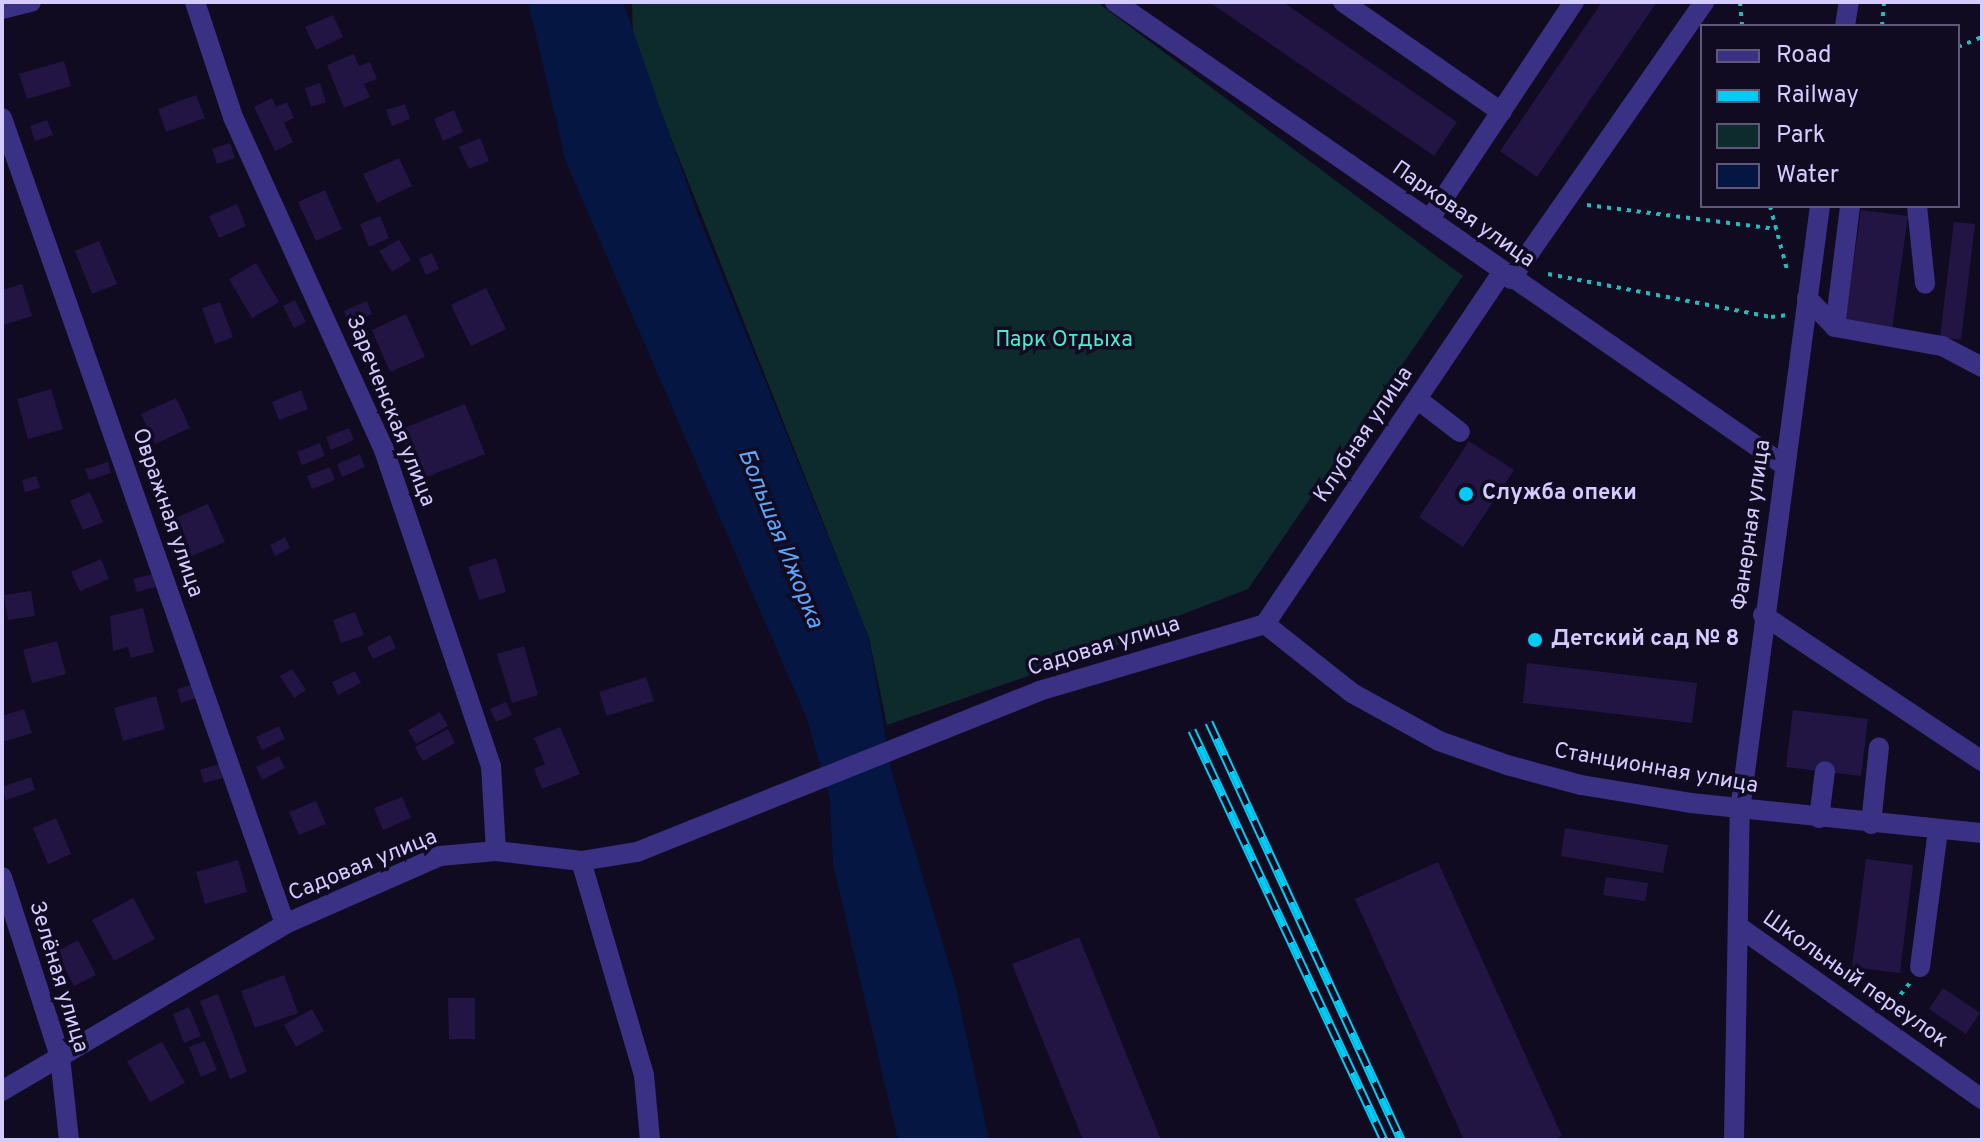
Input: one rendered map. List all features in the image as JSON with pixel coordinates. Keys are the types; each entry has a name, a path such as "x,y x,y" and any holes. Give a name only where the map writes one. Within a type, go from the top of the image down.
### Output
{"street":[{"path":"2,9 31,2"},
{"name":"Зареченская улица","path":"195,2 233,117 383,447 491,766 498,811 496,851"},
{"name":"Парковая улица","path":"1115,2 1784,465"},
{"path":"1343,2 1501,112"},
{"path":"1429,220 1574,2"},
{"name":"Клубная улица","path":"1265,624 1417,399 1565,203 1704,2"},
{"path":"1845,24 1849,2"},
{"name":"Овражная улица","path":"2,118 285,924"},
{"name":"Фанерная улица","path":"1734,1140 1740,810 1763,615 1820,208"},
{"path":"1835,327 1835,303 1850,208"},
{"path":"1917,208 1925,284"},
{"path":"1806,306 1835,303"},
{"path":"1806,306 1835,327 1942,346 1982,367"},
{"path":"1417,399 1460,432"},
{"path":"1763,615 1982,761"},
{"name":"Садовая улица","path":"2,1091 285,924 440,856 496,851 581,861 637,852 774,794 1053,686 1265,624"},
{"name":"Станционная улица","path":"1265,624 1352,693 1439,741 1581,785 1740,810 1982,833"},
{"path":"1871,824 1886,771 1879,747"},
{"path":"1819,818 1825,771"},
{"path":"1920,967 1938,831"},
{"path":"581,861 644,1075 650,1140"},
{"name":"Зелёная улица","path":"2,877 60,1057 69,1140"},
{"name":"Школьный переулок","path":"1739,927 1982,1099"}],"path":[{"path":"1740,2 1742,24"},
{"path":"1882,24 1884,2"},
{"path":"1960,46 1982,37"},
{"path":"1565,203 1776,229"},
{"path":"1511,274 1771,317 1806,306"},
{"path":"1876,1024 1920,967"}],"green space":[{"name":"Парк Отдыха","path":"632,2 1097,2 1463,276 1248,589 1160,623 1161,630 887,725 869,638 633,42"}],"water":[{"name":"Большая Ижорка","path":"528,2 623,2 696,210 869,638 891,770 956,988 989,1140 898,1140 833,865 830,800 807,719 566,162"}],"building":[{"path":"1209,2 1283,2 1457,122 1434,156"},
{"path":"1602,2 1657,2 1537,177 1500,151"},
{"path":"333,15 343,37 316,50 305,27"},
{"path":"354,54 359,66 370,62 377,79 364,84 370,97 344,108 327,65"},
{"path":"64,61 71,86 27,99 19,74"},
{"path":"320,83 326,102 311,107 305,88"},
{"path":"196,95 205,118 166,132 158,109"},
{"path":"272,98 276,107 287,102 294,118 284,123 293,142 275,151 254,107"},
{"path":"405,104 410,119 392,126 386,110"},
{"path":"454,110 463,132 443,141 434,119"},
{"path":"47,120 53,135 35,141 30,126"},
{"path":"480,138 489,161 469,169 459,147"},
{"path":"230,143 235,158 217,164 212,149"},
{"path":"399,158 412,186 377,203 363,174"},
{"path":"325,190 342,229 316,241 298,202"},
{"path":"237,204 246,226 219,238 209,216"},
{"path":"1861,210 1908,216 1892,329 1845,322"},
{"path":"380,216 389,238 369,247 360,224"},
{"path":"1954,222 1975,224 1961,340 1940,337"},
{"path":"399,240 411,260 392,272 379,251"},
{"path":"99,241 117,284 92,294 75,251"},
{"path":"432,253 439,269 426,275 419,259"},
{"path":"256,263 279,302 252,318 229,279"},
{"path":"22,284 32,316 4,325 2,290"},
{"path":"486,288 506,329 471,346 451,305"},
{"path":"295,300 306,322 294,328 283,306"},
{"path":"367,301 372,314 349,324 344,311"},
{"path":"220,302 233,337 215,344 202,308"},
{"path":"406,314 425,357 390,372 372,330"},
{"path":"51,389 63,429 28,439 17,399"},
{"path":"301,390 308,409 279,420 272,402"},
{"path":"176,398 190,428 155,444 141,414"},
{"path":"465,404 485,454 419,480 399,430"},
{"path":"349,428 354,440 331,450 326,437"},
{"name":"Служба опеки","path":"1469,441 1514,470 1463,547 1419,517"},
{"path":"320,443 325,456 302,465 297,452"},
{"path":"360,454 365,467 342,477 337,464"},
{"path":"108,462 111,473 89,480 85,469"},
{"path":"330,467 335,480 312,489 307,476"},
{"path":"36,476 40,488 25,492 22,480"},
{"path":"90,492 103,522 83,530 70,501"},
{"path":"208,504 225,542 189,557 173,519"},
{"path":"285,537 290,548 275,556 270,545"},
{"path":"496,558 506,592 479,600 468,567"},
{"path":"101,559 109,579 80,591 71,572"},
{"path":"152,574 156,587 137,592 133,579"},
{"path":"31,591 35,616 8,620 4,595"},
{"path":"143,608 154,652 131,658 128,647 113,651 110,616"},
{"path":"355,612 364,635 341,643 333,620"},
{"path":"390,635 396,648 373,659 367,647"},
{"path":"57,641 66,674 32,683 23,650"},
{"path":"524,646 538,695 512,703 497,654"},
{"path":"1527,663 1697,683 1692,723 1523,703"},
{"path":"292,669 306,690 294,698 280,676"},
{"path":"355,671 361,683 338,695 332,682"},
{"path":"646,677 654,701 607,716 599,692"},
{"path":"195,684 199,697 181,703 177,689"},
{"path":"156,696 165,729 123,741 114,708"},
{"path":"506,702 512,715 496,722 490,709"},
{"path":"24,709 32,733 2,742 2,716"},
{"path":"1793,710 1868,719 1861,776 1786,767"},
{"path":"440,712 448,726 416,744 408,730"},
{"path":"279,726 285,739 262,750 256,737"},
{"path":"560,727 580,774 542,789 534,769 545,764 534,738"},
{"path":"448,729 455,743 423,761 415,747"},
{"path":"279,756 285,768 262,780 256,767"},
{"path":"219,764 223,778 204,783 200,770"},
{"path":"31,777 35,790 6,800 2,787"},
{"path":"402,797 411,818 383,830 374,808"},
{"path":"316,801 326,824 299,835 289,812"},
{"path":"56,818 71,854 48,864 33,828"},
{"path":"1565,828 1668,845 1663,873 1561,856"},
{"path":"1866,859 1913,865 1900,973 1852,967"},
{"path":"238,860 247,892 205,904 196,872"},
{"path":"1438,862 1562,1136 1552,1140 1464,1140 1355,899"},
{"path":"1606,877 1648,883 1645,901 1603,895"},
{"path":"133,898 155,939 114,961 92,920"},
{"path":"1079,937 1161,1140 1083,1140 1012,964"},
{"path":"78,940 96,975 74,986 56,952"},
{"path":"284,975 298,1013 255,1028 241,991"},
{"path":"1943,988 1980,1013 1966,1034 1929,1009"},
{"path":"218,994 247,1072 230,1079 200,1001"},
{"path":"448,998 475,998 475,1039 449,1039"},
{"path":"189,1007 201,1036 184,1043 173,1014"},
{"path":"312,1009 324,1031 296,1047 284,1025"},
{"path":"205,1041 217,1070 201,1077 189,1047"},
{"path":"162,1042 185,1083 150,1102 127,1061"}],"railway":[{"path":"1209,722 1401,1140"},
{"path":"1192,730 1384,1140"}],"place":[{"name":"Служба опеки","path":"1466,494"},
{"name":"Детский сад № 8","path":"1535,640"}]}
